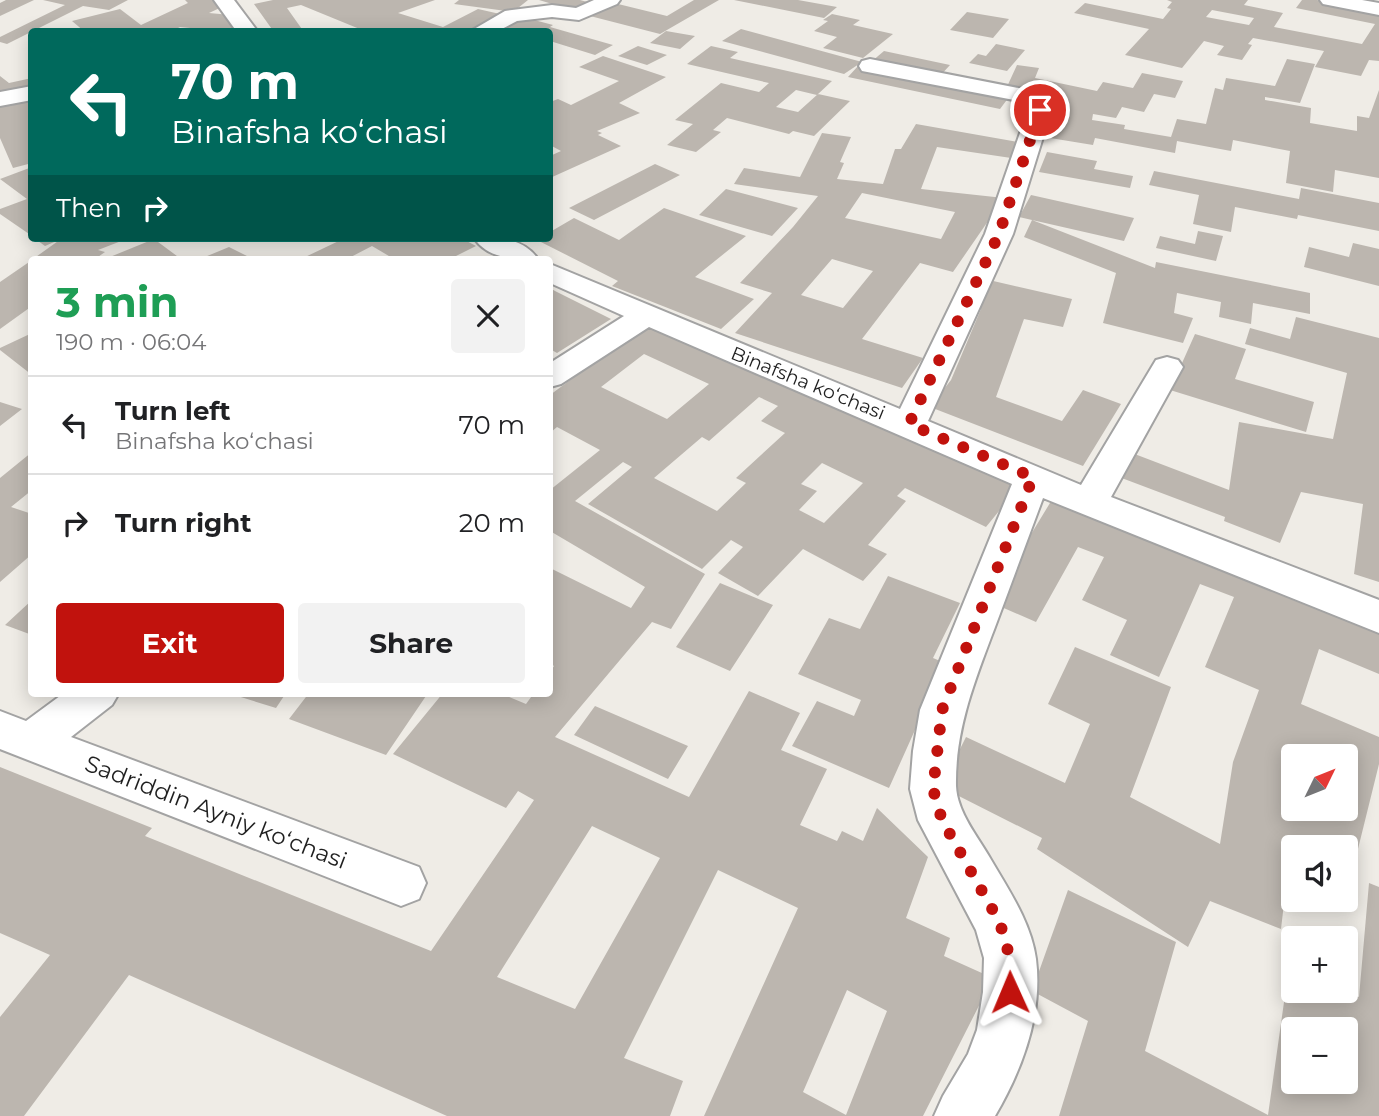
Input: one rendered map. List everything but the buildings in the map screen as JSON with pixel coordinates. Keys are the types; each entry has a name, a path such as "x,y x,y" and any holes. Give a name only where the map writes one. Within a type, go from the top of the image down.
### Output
{"street":[{"path":"224,0 245,28"},
{"path":"487,28 512,15 552,11 579,14 610,0"},
{"path":"1330,0 1379,9"},
{"path":"870,66 1031,97 1041,105 999,234 909,424"},
{"path":"0,100 28,94"},
{"name":"Binafsha koʻchasi","path":"553,274 645,316 909,424 1089,503 1379,618"},
{"path":"553,375 645,316"},
{"path":"1089,503 1167,367"},
{"path":"963,1116 991,1069 1004,1030 1010,992 1010,958 1000,923 942,820 933,789 936,751 942,710 1033,477"},
{"name":"Sadriddin Ayniy koʻchasi","path":"15,736 89,697"},
{"name":"Sadriddin Ayniy koʻchasi","path":"15,736 401,883"}],"route":[{"path":"1010,992 1010,958 1000,923 942,820 933,789 942,710 1033,477 909,424 999,234 1040,110"}]}
